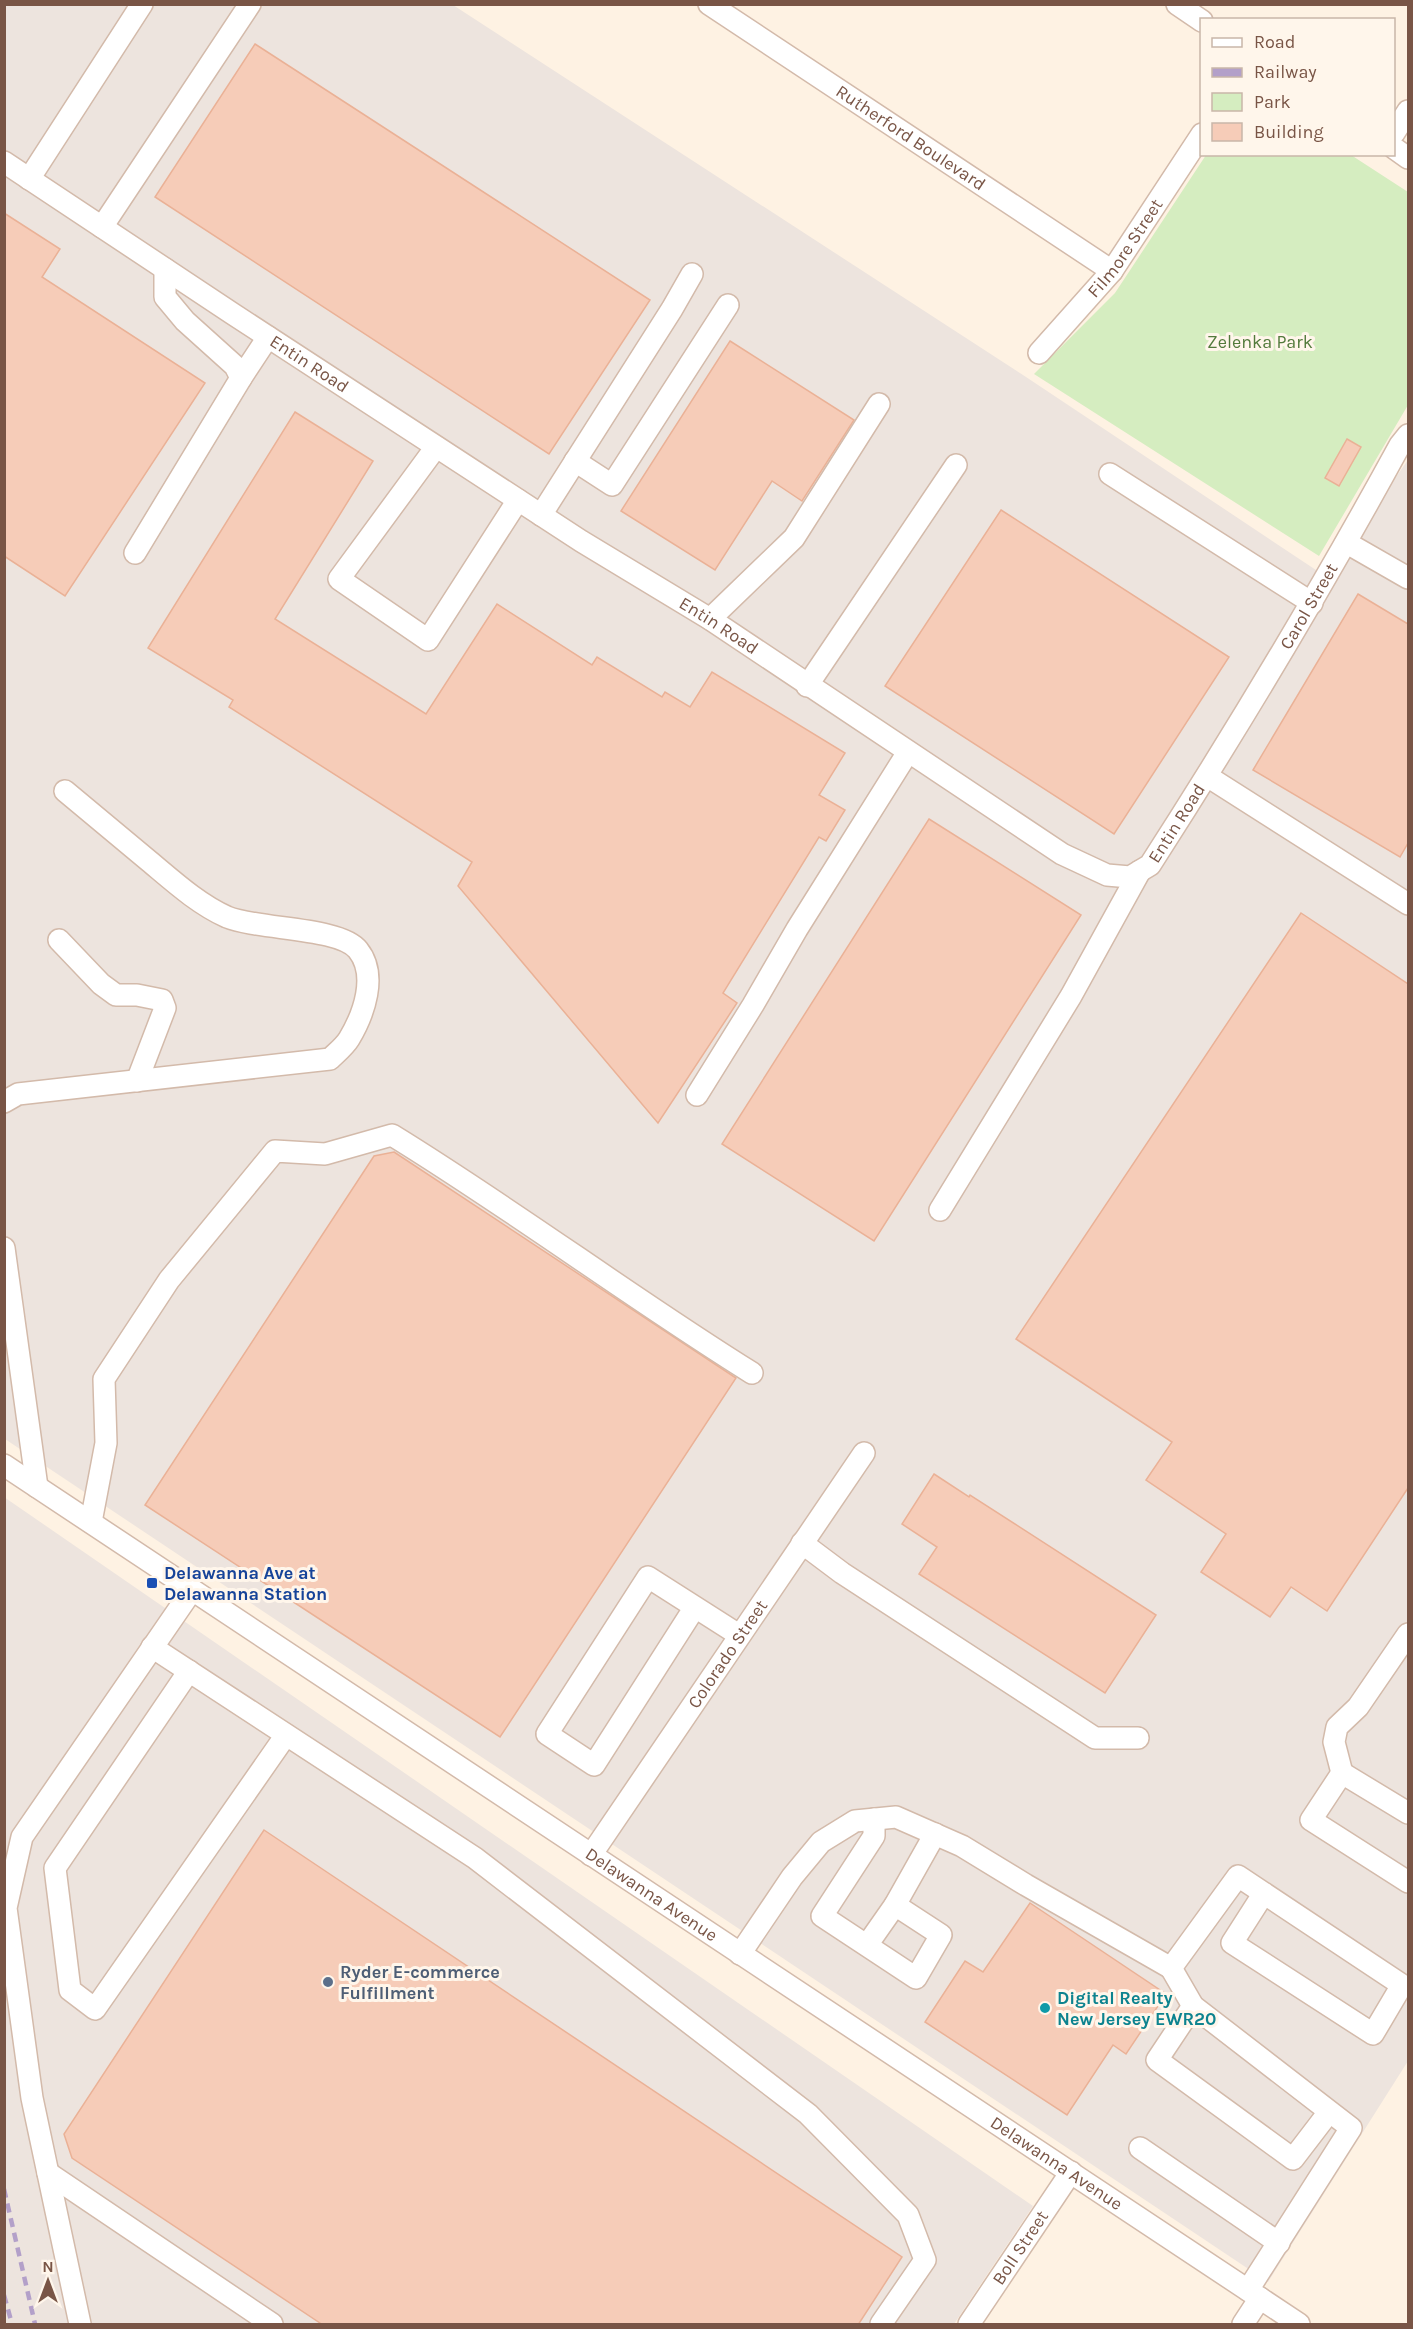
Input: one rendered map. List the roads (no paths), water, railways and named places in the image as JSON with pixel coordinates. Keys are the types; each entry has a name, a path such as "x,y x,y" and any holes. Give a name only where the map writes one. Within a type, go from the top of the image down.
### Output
{"street":[{"path":"30,178 142,4"},
{"path":"102,227 249,4"},
{"name":"Rutherford Boulevard","path":"709,4 1112,271"},
{"path":"1177,4 1200,20"},
{"path":"1395,131 1408,111"},
{"name":"Filmore Street","path":"1039,353 1112,271 1200,137"},
{"path":"1395,149 1408,158"},
{"name":"Entin Road","path":"4,162 540,515 710,619 807,686 1062,854 1107,875 1130,877 1150,865 1207,776 1408,904"},
{"path":"165,269 165,297 185,321 235,366 241,378"},
{"path":"540,515 692,274"},
{"path":"575,461 612,485 728,305"},
{"path":"135,553 268,337"},
{"path":"710,619 794,538 879,404"},
{"name":"Carol Street","path":"1207,776 1407,440"},
{"path":"436,447 339,579 428,640 518,500"},
{"path":"807,686 956,465"},
{"path":"1110,474 1312,603"},
{"path":"1347,543 1408,578"},
{"path":"697,1095 753,1005 797,928 908,752"},
{"path":"4,1102 18,1094 330,1059 348,1041 360,1017 368,993 368,966 357,948 337,937 255,926 227,916 196,898 172,880 65,791"},
{"path":"940,1210 1071,996 1140,871"},
{"path":"59,940 101,984 116,995 137,995 162,1000 165,1008 137,1081"},
{"path":"91,1522 106,1443 104,1379 169,1280 275,1151 325,1155 392,1135 463,1179 704,1343 752,1373"},
{"path":"4,1248 37,1486"},
{"name":"Colorado Street","path":"591,1855 864,1453"},
{"name":"Delawanna Avenue","path":"4,1465 1299,2325"},
{"path":"802,1543 842,1573 1095,1738 1138,1738"},
{"path":"695,1607 594,1765 547,1734 648,1577 739,1635"},
{"path":"80,2325 32,2098 6,1908 22,1837 192,1590"},
{"path":"1408,1634 1358,1707 1337,1727 1334,1742 1342,1773 1408,1813"},
{"path":"152,1647 475,1858 808,2114 908,2215 925,2260 880,2325"},
{"path":"189,1671 55,1868 70,1990 95,2008 285,1735"},
{"path":"1342,1773 1311,1820 1408,1882"},
{"path":"740,1953 792,1877 821,1842 855,1821 896,1816 962,1846 1171,1968 1193,2006 1351,2128 1279,2243 1254,2294 1243,2325"},
{"path":"874,1819 874,1836 822,1916 916,1978 941,1935 895,1905"},
{"path":"867,1946 895,1905 935,1834"},
{"path":"1171,1968 1238,1876 1405,1982 1373,2034 1232,1943 1264,1893"},
{"path":"1193,2006 1157,2060 1293,2159 1329,2112"},
{"path":"1140,2148 1279,2243"},
{"name":"Boll Street","path":"969,2325 1071,2172"},
{"path":"48,2173 272,2325"}],"railway":[{"path":"4,2189 35,2324"},
{"path":"4,2295 12,2324"}],"place":[{"name":"Delawanna Ave at Delawanna Station","path":"152,1583"},
{"name":"Ryder E-commerce Fulfillment","path":"328,1982"},
{"name":"Digital Realty New Jersey EWR20","path":"1045,2008"}],"park label":[{"name":"Zelenka Park","path":"1260,342"}]}
